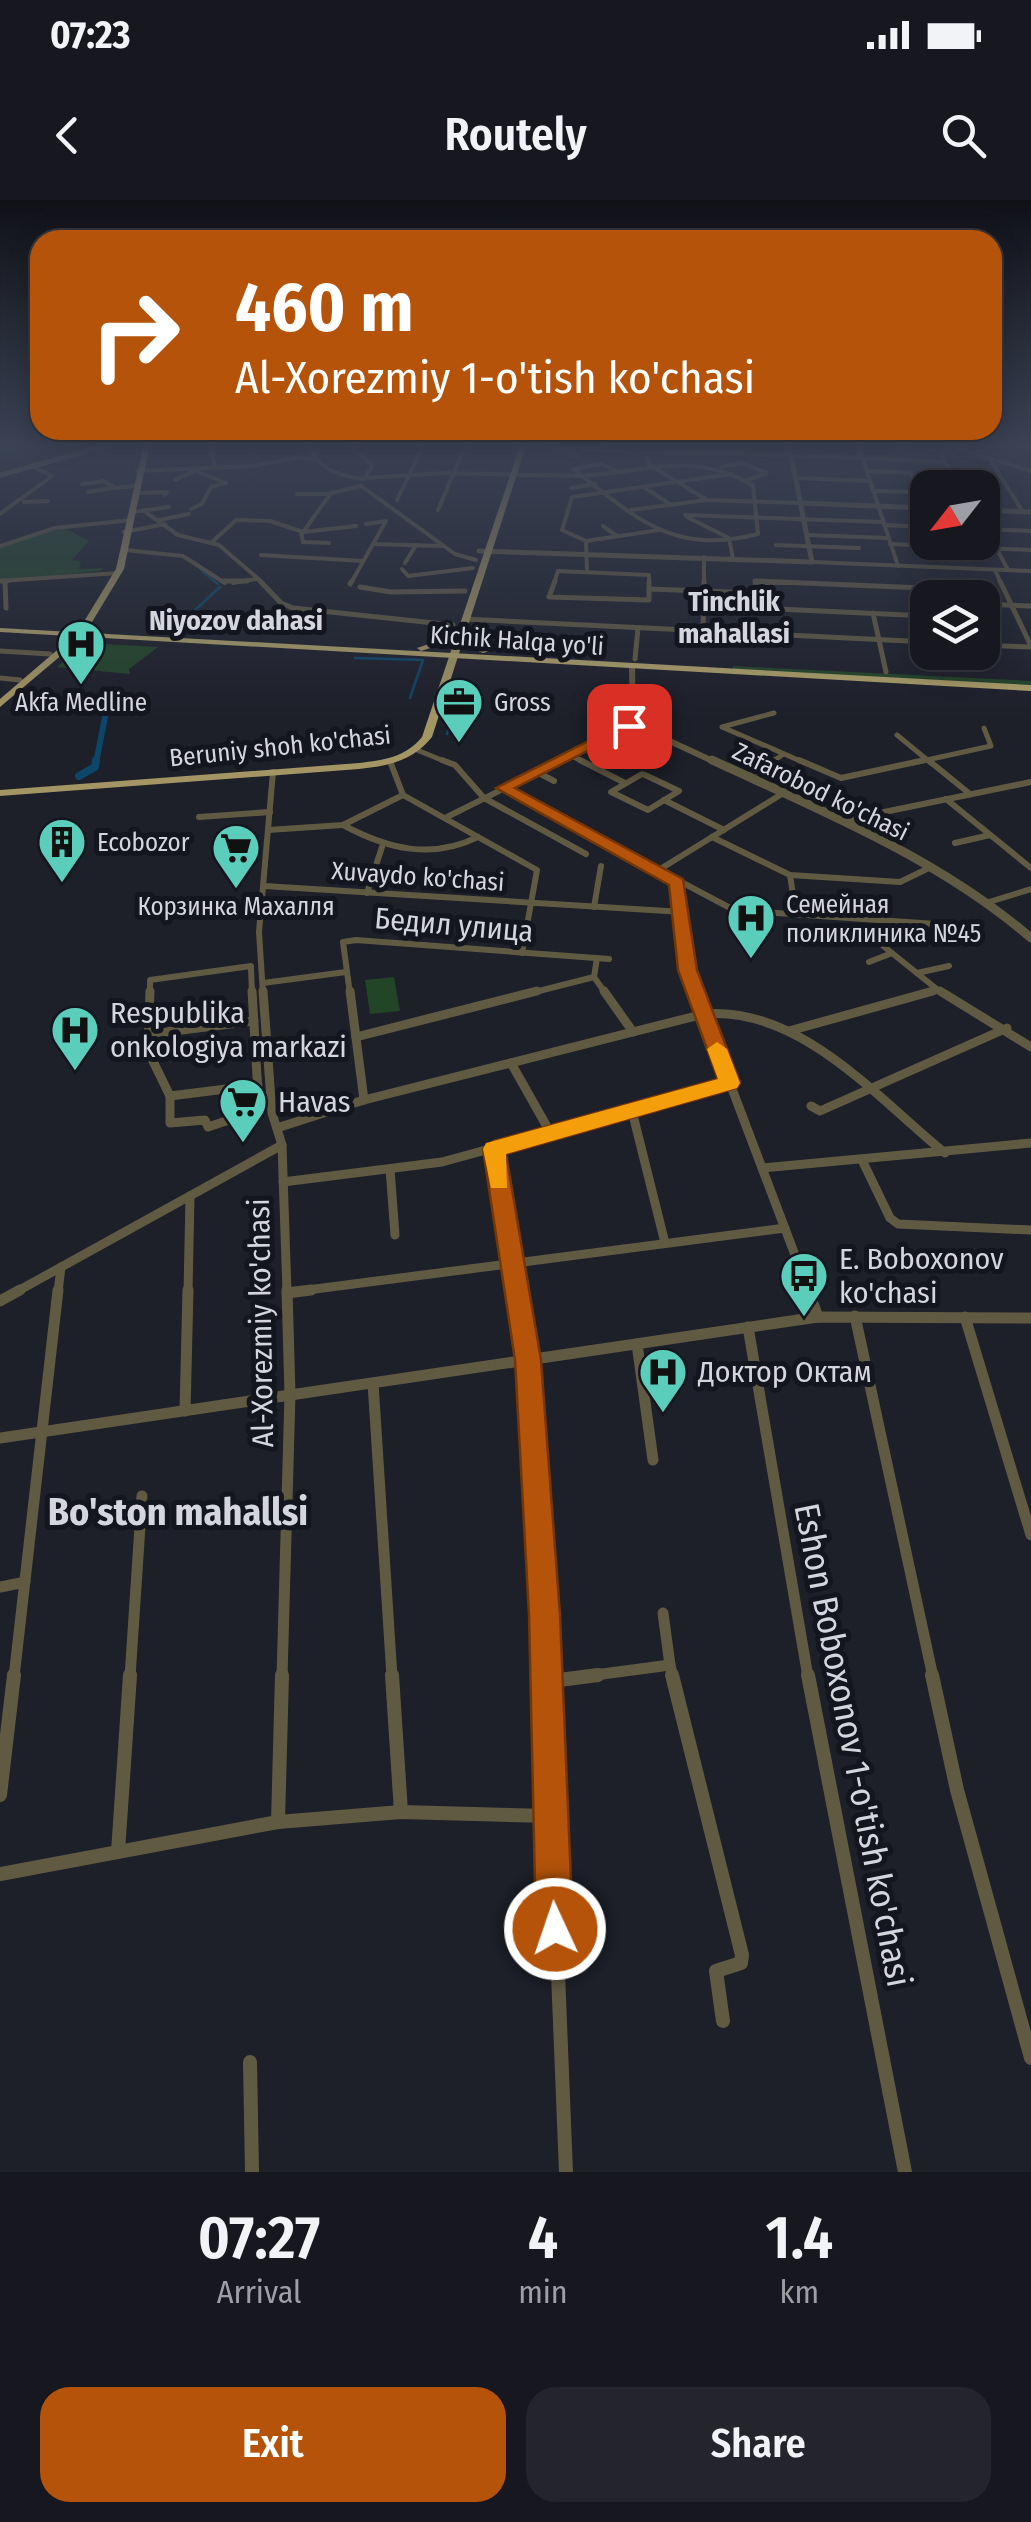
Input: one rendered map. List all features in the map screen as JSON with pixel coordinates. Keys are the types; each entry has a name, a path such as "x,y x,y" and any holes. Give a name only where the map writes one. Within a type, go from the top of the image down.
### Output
{"highway":[{"name":"Kichik Halqa yo'li","path":"2,631 486,651 585,660"},
{"path":"422,651 449,651"},
{"name":"Kichik Halqa yo'li","path":"449,651 1031,688"},
{"name":"Kichik Halqa yo'li","path":"725,668 1031,680"}],"main road":[{"path":"115,572 126,535"},
{"path":"0,704 79,632 126,550 127,535"},
{"name":"Beruniy shoh ko'chasi","path":"0,790 390,762 417,750 427,737 453,625 487,535"},
{"name":"Beruniy shoh ko'chasi","path":"0,790 380,756 402,749 418,732 449,651 466,619 480,554"},
{"path":"0,696 79,632"},
{"path":"255,767 272,772 293,764"}],"street":[{"path":"0,546 34,535"},
{"path":"178,535 211,543 248,567 281,603 292,608 453,625"},
{"path":"211,543 220,535"},
{"path":"301,535 303,542 329,543"},
{"path":"350,584 378,535"},
{"path":"430,535 444,546"},
{"path":"573,535 586,541 623,535"},
{"path":"667,535 731,540 753,535"},
{"path":"721,535 731,540"},
{"path":"807,535 910,542"},
{"path":"807,535 812,562"},
{"path":"887,535 898,566"},
{"path":"731,540 733,558"},
{"path":"586,541 587,572"},
{"path":"373,544 444,546 480,554 589,552 1031,572"},
{"path":"776,544 859,548"},
{"path":"416,545 404,566 411,576 480,554"},
{"path":"1000,548 1031,550"},
{"path":"126,550 182,556 227,584 256,579"},
{"path":"1000,554 1008,570"},
{"path":"262,555 363,561"},
{"path":"702,630 704,557"},
{"path":"859,564 865,586"},
{"path":"995,570 1031,647 1000,646"},
{"path":"6,608 2,581 115,572"},
{"path":"555,572 648,575 650,589 646,602 549,597 555,572"},
{"path":"910,588 755,581 760,608 910,615"},
{"path":"360,587 392,592 465,591"},
{"path":"650,589 755,593"},
{"path":"389,600 392,592"},
{"path":"574,624 580,599"},
{"path":"1000,605 1031,606"},
{"path":"872,613 886,672"},
{"path":"466,619 910,641"},
{"path":"445,818 634,724 633,663 638,628"},
{"path":"0,651 50,654"},
{"path":"0,678 20,680"},
{"path":"774,713 722,727 841,778 990,746 984,728"},
{"name":"Zafarobod ko'chasi","path":"634,724 844,820 989,902 1029,935"},
{"path":"897,735 970,794"},
{"path":"417,750 455,765 484,798 586,854"},
{"path":"570,755 626,783"},
{"path":"750,776 782,755"},
{"path":"390,762 403,796 537,870 522,953"},
{"path":"264,886 272,772"},
{"path":"537,772 554,780"},
{"path":"642,820 648,810 679,791 642,774 611,792 648,810"},
{"path":"844,820 1031,782"},
{"path":"504,788 734,910 965,926"},
{"path":"656,871 785,792"},
{"path":"268,830 343,825 403,796"},
{"path":"946,799 1031,868"},
{"path":"664,800 724,830"},
{"path":"198,817 270,812"},
{"path":"312,812 312,827"},
{"path":"343,825 382,847 452,851 478,837"},
{"path":"955,844 990,835"},
{"path":"712,837 790,875 900,882 929,868"},
{"path":"367,892 382,847"},
{"path":"1018,857 1031,853"},
{"path":"594,907 601,866"},
{"path":"790,875 796,915"},
{"path":"677,883 687,970 818,1317"},
{"name":"Xuvaydo ko'chasi","path":"264,886 683,912"},
{"name":"Al-Xorezmiy ko'chasi","path":"264,886 261,956 272,1113 282,1145 290,1394 278,1822"},
{"path":"989,902 1031,889"},
{"path":"827,938 877,941 974,1016 1007,1028 1031,1047"},
{"name":"Бедил улица","path":"346,972 342,944 350,940 609,960"},
{"path":"869,962 892,953"},
{"path":"251,965 150,980 148,1052 170,1096 170,1123 205,1120 208,1127 259,1110 251,965 252,957 261,956"},
{"path":"597,958 594,977 633,1032"},
{"path":"917,973 949,966"},
{"path":"263,983 346,972 364,1100"},
{"name":"Бедил улица","path":"356,1037 594,977"},
{"path":"789,1031 938,990"},
{"path":"277,1128 364,1100 704,1014 743,1014 789,1031 945,1153"},
{"path":"149,1034 254,1021"},
{"path":"811,1106 820,1111 1007,1028"},
{"path":"512,1063 550,1132"},
{"path":"284,1182 390,1170 494,1149 730,1083"},
{"path":"170,1096 258,1085"},
{"path":"632,1110 666,1244"},
{"path":"762,1168 1031,1143"},
{"path":"0,1300 282,1145"},
{"path":"494,1149 528,1360 544,1615 566,2172"},
{"path":"862,1160 890,1218 898,1224 910,1228 1031,1230"},
{"path":"390,1170 395,1235"},
{"path":"184,1411 190,1196"},
{"path":"287,1293 785,1228"},
{"path":"0,1795 61,1267"},
{"path":"856,1316 957,1790 1031,2058"},
{"path":"0,1438 818,1317 1031,1318"},
{"path":"965,1317 1031,1536"},
{"name":"Eshon Boboxonov 1-o'tish ko'chasi","path":"748,1327 788,1573 904,2172"},
{"path":"638,1344 653,1460"},
{"path":"374,1383 401,1812"},
{"path":"118,1852 142,1496"},
{"path":"0,1586 24,1582"},
{"path":"663,1612 670,1665 742,1955 741,1963 716,1971 723,2021"},
{"path":"544,1682 670,1665"},
{"path":"0,1874 278,1822 401,1812 550,1816"},
{"path":"250,2062 252,2172"}],"green space":[{"path":"39,535 78,535 89,541 72,560 81,561 79,569 103,568 0,581 0,546"},
{"path":"85,643 158,647 129,669 130,674 57,667"},
{"path":"733,666 1031,681 1031,686 733,670"},
{"path":"394,977 400,1011 370,1014 365,980"}],"waterway":[{"path":"201,570 218,584"},
{"path":"177,627 220,587"},
{"path":"355,658 423,660 410,698"},
{"path":"447,734 454,708"},
{"path":"96,763 105,717"},
{"path":"79,776 95,767 96,760"}],"slow traffic":[{"path":"499,1182 494,1149 730,1083 717,1049"}],"place":[{"name":"Akfa Medline","path":"81,686"},
{"name":"Gross","path":"459,744"},
{"name":"Ecobozor","path":"62,884"},
{"name":"Корзинка Махалля","path":"236,890"},
{"name":"Семейная поликлиника №45","path":"751,960"},
{"name":"Respublika onkologiya markazi","path":"75,1072"},
{"name":"Havas","path":"243,1144"},
{"name":"E. Boboxonov ko'chasi","path":"804,1318"},
{"name":"Доктор Октам","path":"663,1414"}],"district":[{"name":"Tinchlik mahallasi","path":"734,617"},
{"name":"Niyozov dahasi","path":"236,620"},
{"name":"Bo'ston mahallsi","path":"178,1512"}],"route":[{"path":"555,1929 544,1615 528,1360 494,1149 730,1083 687,970 677,883 504,788 629,726"}]}
